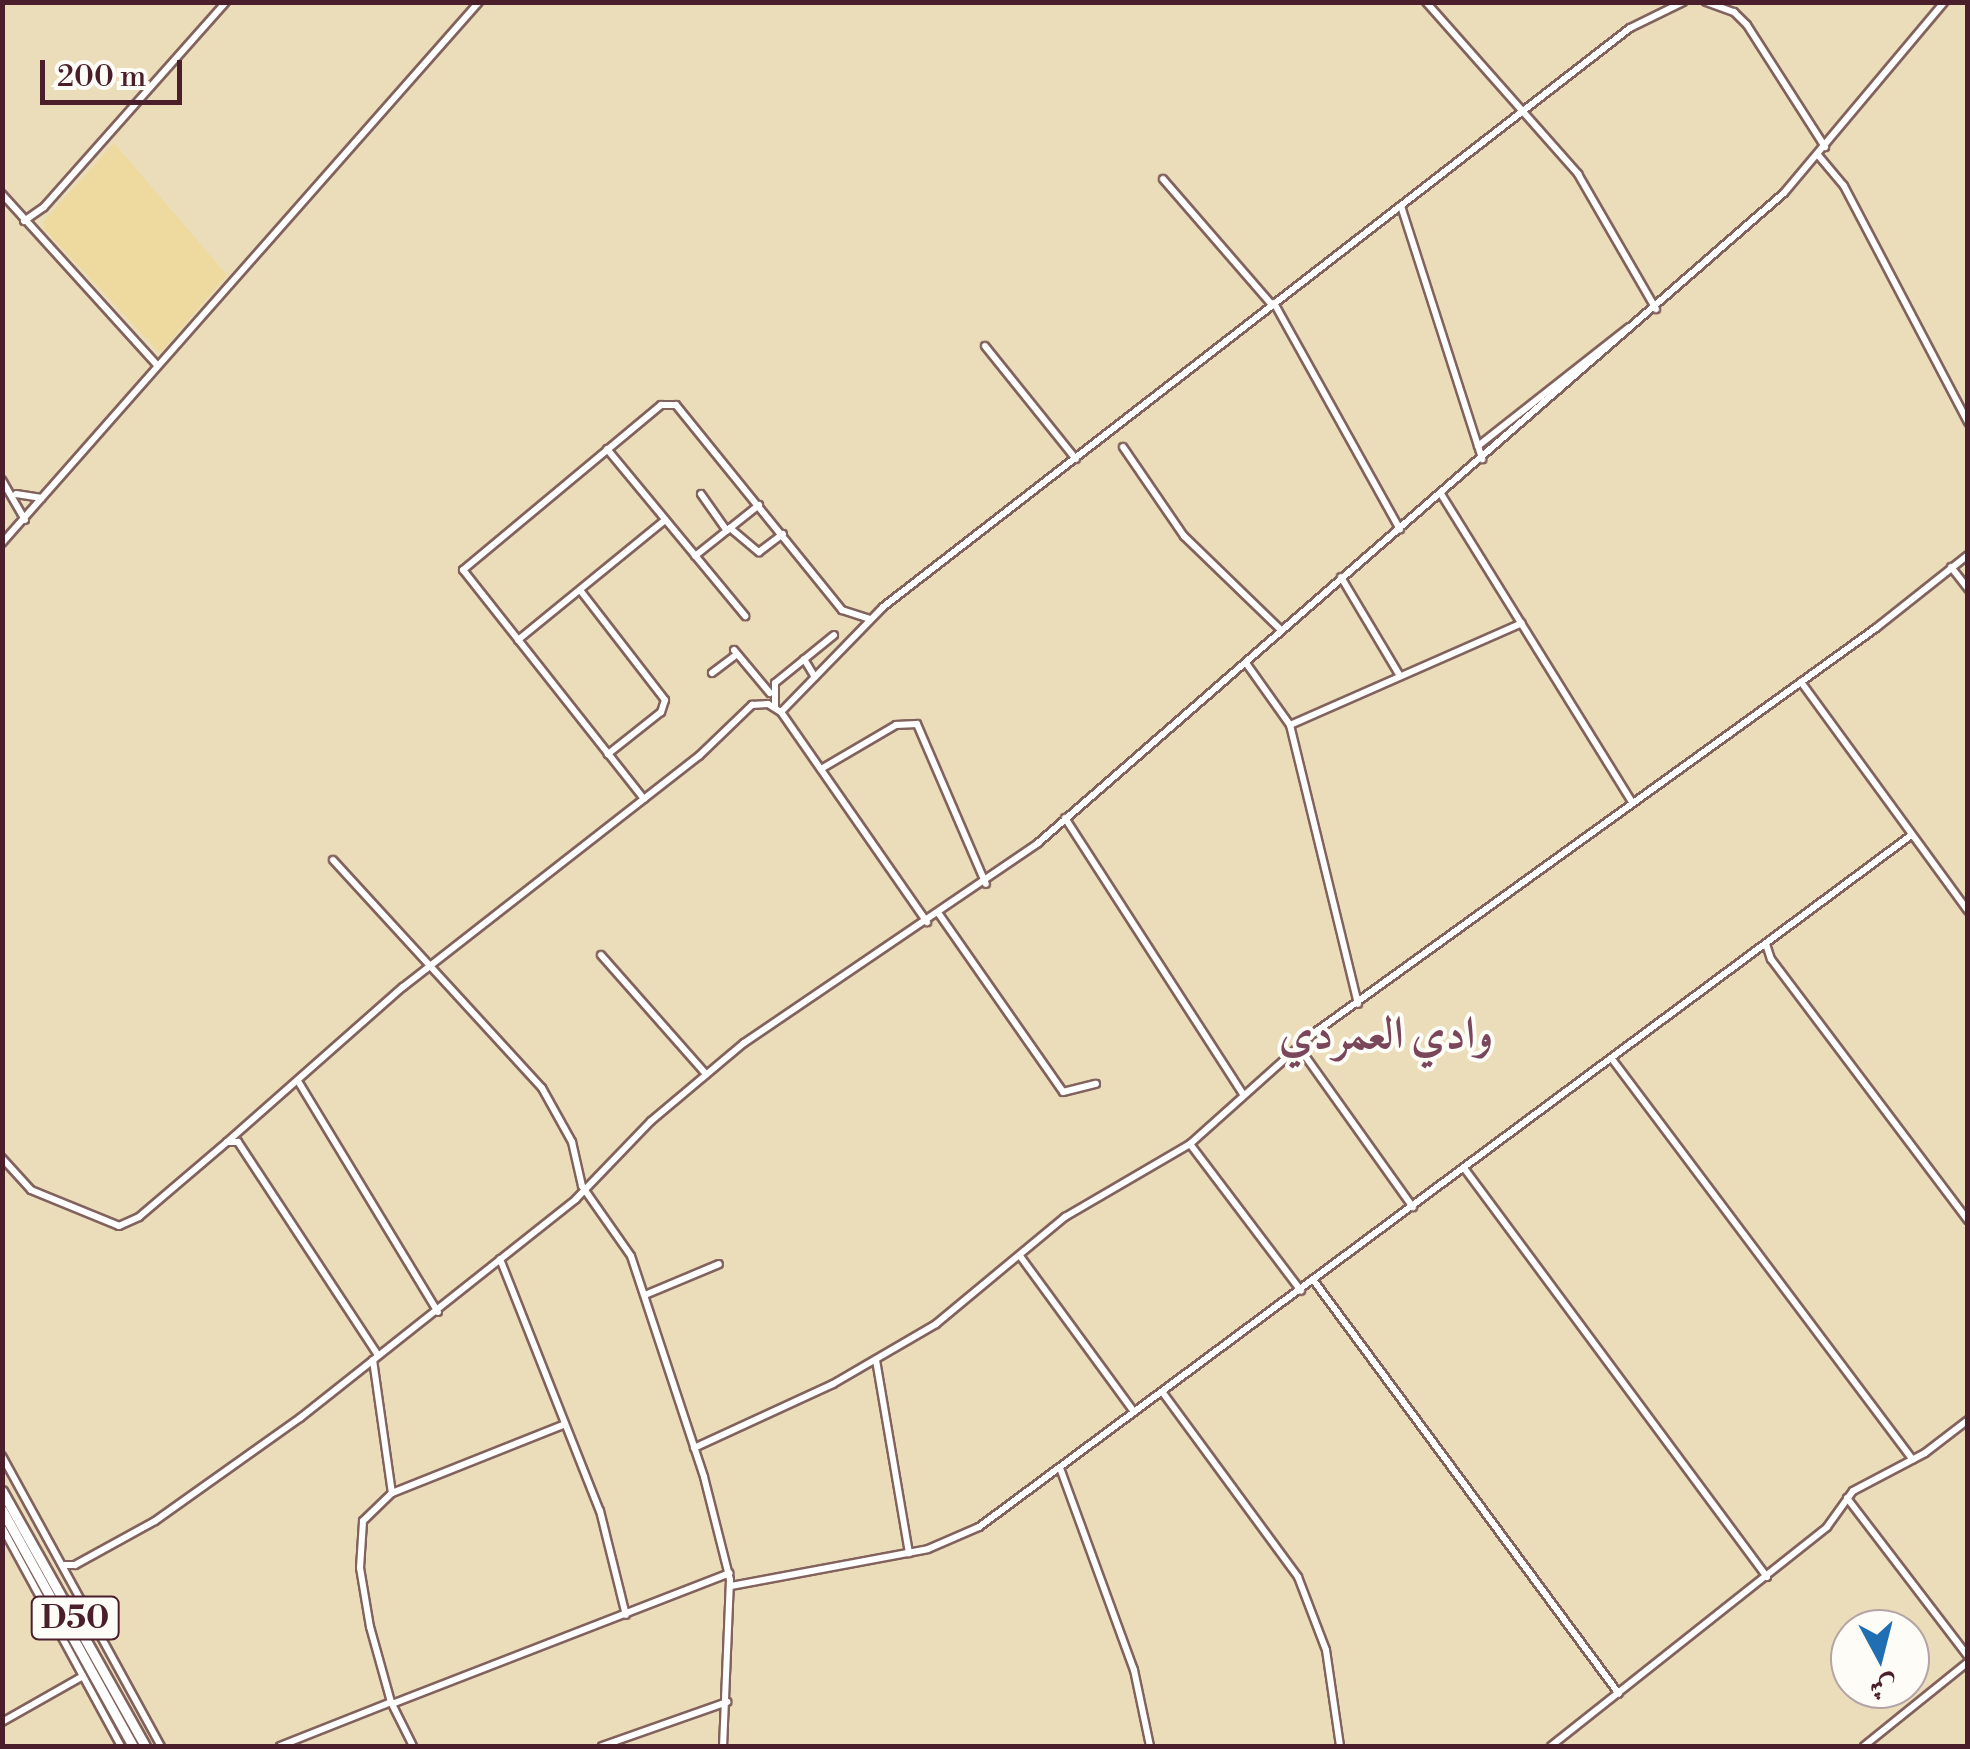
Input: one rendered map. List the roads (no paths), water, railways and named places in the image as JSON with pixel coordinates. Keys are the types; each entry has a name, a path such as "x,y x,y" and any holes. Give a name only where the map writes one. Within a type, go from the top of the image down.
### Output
{"main road":[{"name":"D50","path":"2,1491 145,1746"},
{"name":"D50","path":"2,1510 133,1746"}],"street":[{"path":"24,220 44,207 226,2"},
{"path":"2,543 479,2"},
{"path":"1426,2 1586,184 1621,253 1660,306"},
{"path":"2,1158 32,1190 119,1226 140,1217 428,966 644,799 752,705 778,709 852,646 871,619 1272,304 1641,20 1682,2"},
{"path":"1706,2 1726,5 1747,26 1825,147"},
{"path":"64,1565 76,1565 182,1503 438,1312 586,1190 706,1074 790,1009 986,884 1066,818 1660,306 1825,147 1944,2"},
{"path":"1818,154 1844,186 1968,422"},
{"path":"1164,179 1272,304 1400,528"},
{"path":"2,194 157,365"},
{"path":"1401,206 1482,459"},
{"path":"1478,446 1660,306"},
{"path":"985,346 1076,459"},
{"path":"644,799 464,576 465,566 660,405 673,403 846,615 871,619"},
{"path":"1123,447 1197,547 1282,631"},
{"path":"607,450 745,616"},
{"path":"2,480 15,494 24,520"},
{"path":"15,494 42,498"},
{"path":"700,494 729,530 759,552 783,534"},
{"path":"1441,494 1632,802"},
{"path":"695,556 759,505"},
{"path":"518,640 666,520"},
{"path":"1197,547 1206,541"},
{"path":"694,1448 876,1360 948,1316 1065,1218 1190,1144 1298,1046 1800,682 1968,555"},
{"path":"1951,567 1968,589"},
{"path":"1342,577 1400,676"},
{"path":"580,590 665,700 661,712 608,754"},
{"path":"1290,725 1522,623"},
{"path":"770,693 834,634"},
{"path":"712,673 736,652 770,693 927,922"},
{"path":"804,659 815,677"},
{"path":"1246,663 1290,725 1358,1004"},
{"path":"1800,682 1968,912"},
{"path":"820,769 896,725 917,724 986,884"},
{"path":"1066,818 1243,1094"},
{"path":"731,1586 908,1553 963,1537 1163,1393 1910,836"},
{"path":"333,860 542,1088 572,1142 586,1190 619,1233 645,1295 729,1573 728,1702 723,1746"},
{"path":"939,914 1062,1092 1096,1084"},
{"path":"1766,944 1770,959 1968,1220"},
{"path":"602,955 706,1074"},
{"path":"1298,1046 1413,1207"},
{"path":"1612,1059 1913,1460"},
{"path":"298,1081 438,1312"},
{"path":"227,1142 241,1146 376,1357 392,1493"},
{"path":"1190,1144 1300,1290"},
{"path":"1464,1168 1767,1577"},
{"path":"1020,1256 1134,1412"},
{"path":"500,1259 563,1426 600,1510 626,1615"},
{"path":"645,1295 718,1264"},
{"path":"1314,1281 1619,1694"},
{"path":"876,1360 908,1553"},
{"path":"1163,1393 1298,1578 1326,1650 1340,1746"},
{"path":"1556,1745 1832,1522 1847,1498 1913,1460 1968,1420"},
{"path":"413,1746 392,1703 370,1626 358,1541 368,1512 392,1493 563,1426"},
{"path":"2,1456 160,1746"},
{"path":"1060,1468 1134,1670 1150,1746"},
{"path":"1847,1498 1968,1659 1864,1746"},
{"path":"2,1528 121,1746"},
{"path":"70,1577 76,1565"},
{"path":"280,1746 729,1573"},
{"path":"2,1722 84,1676"},
{"path":"602,1746 728,1702"}],"district":[{"name":"وادي العمردي","path":"1386,1035"}]}
